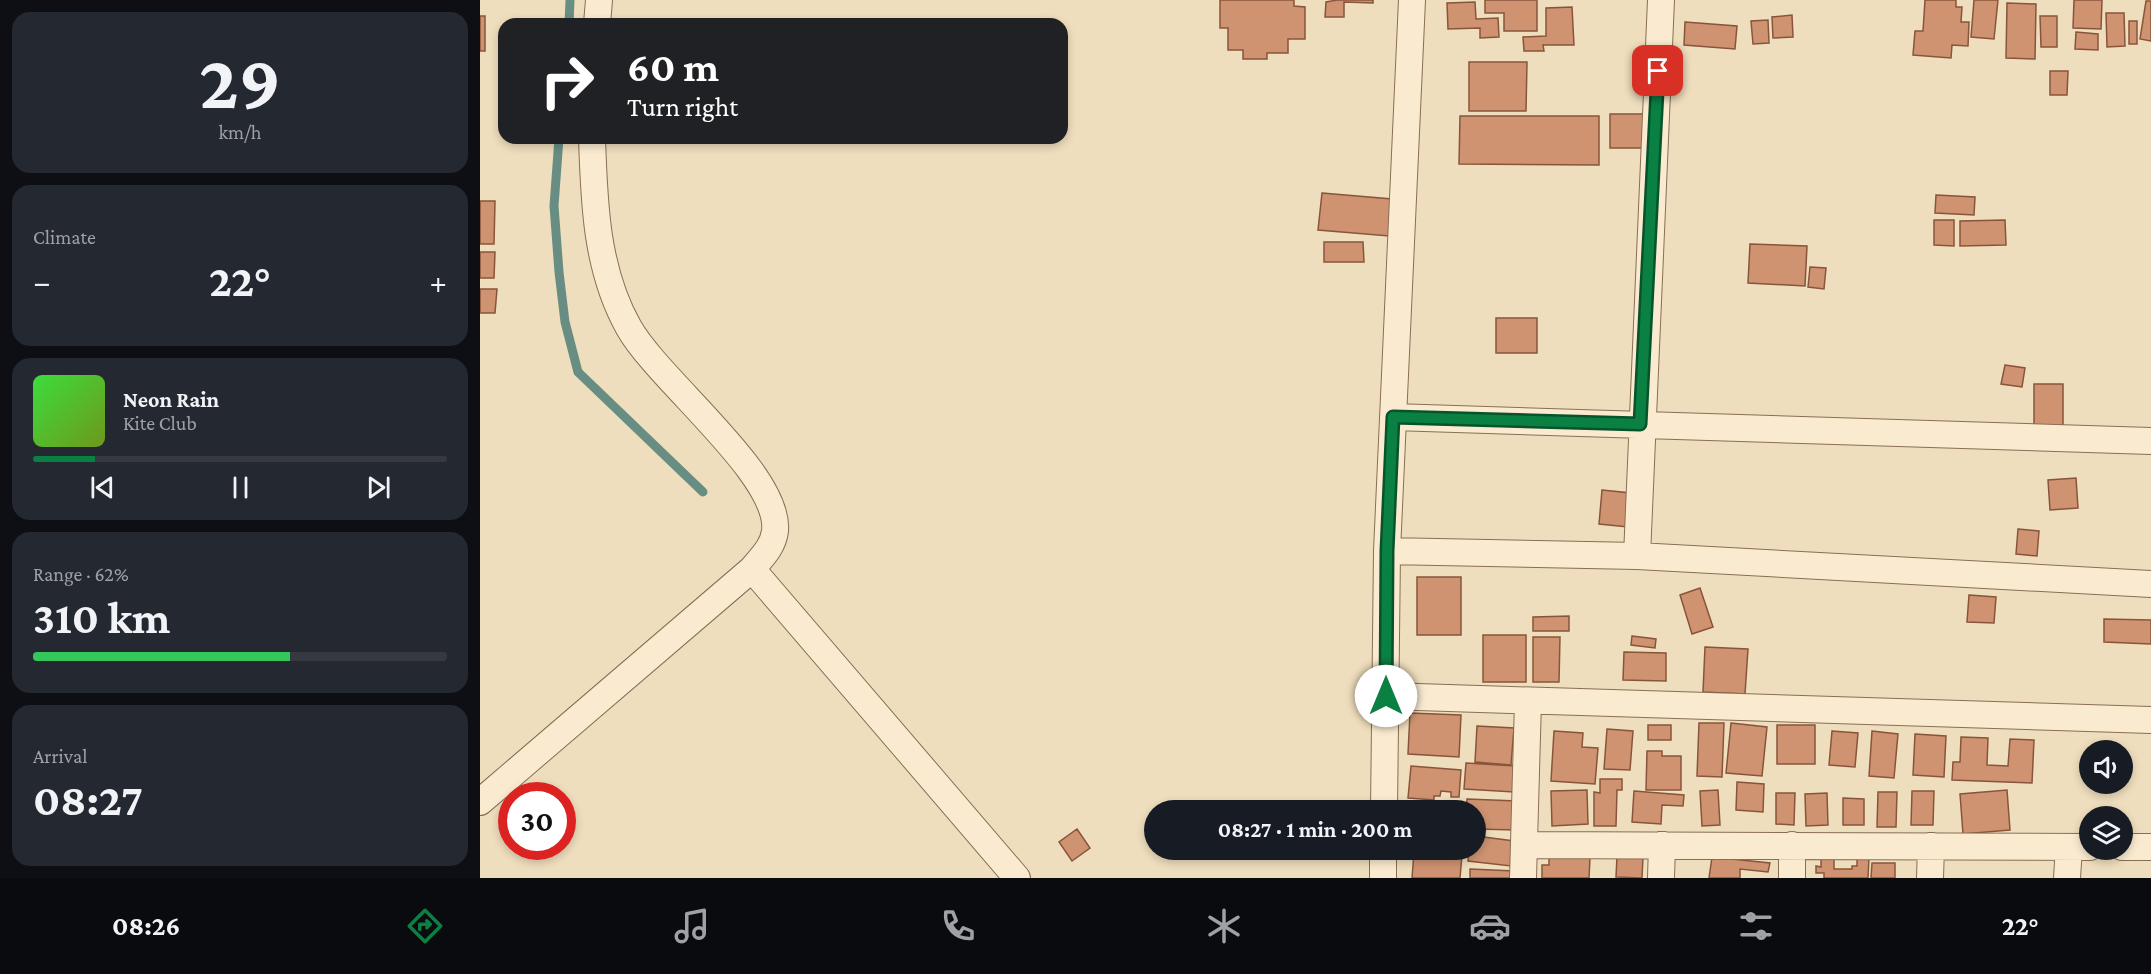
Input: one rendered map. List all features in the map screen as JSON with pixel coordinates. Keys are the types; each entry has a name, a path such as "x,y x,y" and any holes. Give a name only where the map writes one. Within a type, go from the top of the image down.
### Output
{"street":[{"path":"598,18 599,0"},
{"path":"1384,800 1387,551 1412,0"},
{"path":"1636,556 1640,424 1661,0"},
{"path":"480,802 752,569 771,546 775,529 774,515 752,470 658,369 629,327 608,279 595,216 592,144"},
{"path":"1393,417 2151,441"},
{"path":"1387,551 1636,556 2151,584"},
{"path":"752,569 1017,878"},
{"path":"1386,696 2151,720"},
{"path":"1523,878 1528,701"},
{"path":"1524,845 2079,847 2067,878"},
{"path":"1660,878 1662,845"},
{"path":"1792,845 1792,878"},
{"path":"1930,878 1931,846"},
{"path":"2133,846 2151,847"},
{"path":"1383,860 1383,878"}],"building":[{"path":"1220,0 1294,0 1294,6 1305,7 1305,39 1288,39 1288,53 1267,53 1267,59 1243,59 1243,50 1228,50 1228,28 1220,28"},
{"path":"1373,0 1373,3 1344,2 1344,17 1325,17 1326,2"},
{"path":"1485,0 1537,0 1537,31 1504,31 1504,13 1485,13"},
{"path":"1925,0 1956,0 1956,7 1962,7 1961,22 1969,22 1968,46 1952,45 1951,58 1913,55 1915,31 1923,31"},
{"path":"1974,0 1998,0 1994,39 1971,37"},
{"path":"2074,0 2102,0 2101,29 2073,28"},
{"path":"2146,1 2151,1 2151,41 2140,39"},
{"path":"1475,2 1476,19 1498,18 1499,37 1480,38 1480,28 1448,29 1447,3"},
{"path":"2007,3 2036,4 2035,59 2006,58"},
{"path":"1572,7 1574,45 1543,45 1544,51 1524,51 1523,37 1546,36 1546,8"},
{"path":"2106,13 2124,13 2125,46 2107,47"},
{"path":"1792,15 1793,37 1773,38 1772,17"},
{"path":"480,16 485,16 485,51 480,51"},
{"path":"2040,16 2057,16 2057,47 2041,47"},
{"path":"1768,20 1769,43 1753,44 1751,21"},
{"path":"2129,21 2137,21 2137,44 2129,44"},
{"path":"1685,22 1737,26 1735,49 1684,45"},
{"path":"2076,32 2098,34 2098,50 2075,49"},
{"path":"1469,62 1527,62 1526,111 1469,111"},
{"path":"2050,71 2068,71 2067,95 2050,95"},
{"path":"1610,114 1651,114 1650,148 1610,148"},
{"path":"1460,116 1599,116 1599,165 1459,164"},
{"path":"1322,193 1392,199 1389,236 1318,230"},
{"path":"1936,195 1975,197 1974,215 1935,213"},
{"path":"480,201 495,201 494,244 480,244"},
{"path":"1934,220 1954,220 1954,246 1934,245"},
{"path":"2005,220 2006,245 1960,246 1960,221"},
{"path":"1324,242 1363,242 1364,262 1324,262"},
{"path":"1750,244 1807,246 1805,286 1748,283"},
{"path":"480,252 495,252 494,278 480,278"},
{"path":"1810,267 1826,268 1824,289 1808,287"},
{"path":"480,289 497,289 495,313 480,313"},
{"path":"1496,318 1537,318 1537,353 1496,353"},
{"path":"2005,365 2025,368 2022,387 2001,384"},
{"path":"2034,384 2063,384 2063,432 2034,432"},
{"path":"2076,478 2078,508 2050,510 2048,480"},
{"path":"1602,490 1631,493 1628,527 1599,524"},
{"path":"2018,529 2039,531 2037,556 2016,554"},
{"path":"1417,577 1461,577 1461,635 1417,635"},
{"path":"1700,588 1713,627 1692,634 1680,595"},
{"path":"1969,595 1996,597 1994,623 1967,622"},
{"path":"1569,616 1569,631 1533,631 1533,617"},
{"path":"2104,619 2151,620 2151,644 2104,642"},
{"path":"1483,635 1526,635 1526,682 1483,682"},
{"path":"1632,636 1656,639 1655,648 1631,645"},
{"path":"1533,637 1560,637 1559,682 1533,682"},
{"path":"1705,647 1748,649 1745,694 1703,692"},
{"path":"1624,652 1666,653 1666,681 1623,680"},
{"path":"1410,713 1461,715 1459,757 1408,754"},
{"path":"1699,723 1724,723 1722,777 1697,776"},
{"path":"1731,723 1767,727 1762,776 1726,773"},
{"path":"1648,725 1671,725 1671,740 1648,740"},
{"path":"1777,725 1815,725 1815,764 1777,764"},
{"path":"1477,726 1514,728 1511,765 1475,762"},
{"path":"1607,729 1633,731 1630,770 1604,769"},
{"path":"1554,731 1583,733 1582,747 1598,748 1595,784 1551,781"},
{"path":"1832,731 1858,733 1855,767 1829,765"},
{"path":"1872,731 1898,734 1894,778 1869,776"},
{"path":"1915,734 1946,736 1944,777 1913,775"},
{"path":"1961,737 1988,738 1987,765 2008,766 2010,739 2034,740 2032,783 1952,780 1953,762 1960,762"},
{"path":"1647,751 1662,751 1662,756 1681,756 1681,790 1646,790"},
{"path":"1466,763 1516,766 1514,792 1464,789"},
{"path":"1411,766 1461,770 1459,797 1451,797 1451,792 1441,791 1440,796 1434,796 1434,800 1408,798"},
{"path":"1600,779 1622,779 1622,790 1617,790 1616,826 1594,826 1594,792 1600,793"},
{"path":"1737,782 1764,784 1763,812 1736,810"},
{"path":"1587,790 1588,824 1552,826 1551,791"},
{"path":"1718,790 1720,825 1702,826 1700,791"},
{"path":"2007,790 2010,830 1963,834 1960,794"},
{"path":"1634,791 1684,795 1683,806 1662,805 1661,824 1632,822"},
{"path":"1912,791 1934,791 1933,825 1911,825"},
{"path":"1878,792 1897,792 1896,827 1877,827"},
{"path":"1776,793 1795,793 1794,825 1776,824"},
{"path":"1827,793 1828,825 1806,826 1805,794"},
{"path":"1843,798 1864,799 1864,825 1843,825"},
{"path":"1467,799 1517,801 1516,830 1486,829 1486,800"},
{"path":"1077,829 1090,848 1072,861 1059,842"},
{"path":"1486,837 1514,841 1511,866 1468,861 1486,860"},
{"path":"1549,856 1590,858 1589,878 1542,878 1542,865 1549,865"},
{"path":"1617,856 1643,857 1642,878 1616,877"},
{"path":"1712,857 1770,863 1768,872 1740,869 1740,878 1709,878"},
{"path":"1857,858 1869,858 1868,878 1824,878 1824,873 1816,873 1816,866 1821,867 1821,859 1834,859 1834,869 1852,869 1852,866 1857,866"},
{"path":"1413,860 1462,860 1460,878 1412,878"},
{"path":"1872,863 1895,863 1895,878 1871,878"},
{"path":"1470,869 1515,871 1515,878 1470,878"}],"waterway":[{"path":"569,18 570,0"},
{"path":"559,144 554,206 559,272 565,322 578,372 703,492"}],"route":[{"path":"1386,696 1387,551 1393,417 1640,424 1658,71"}]}
